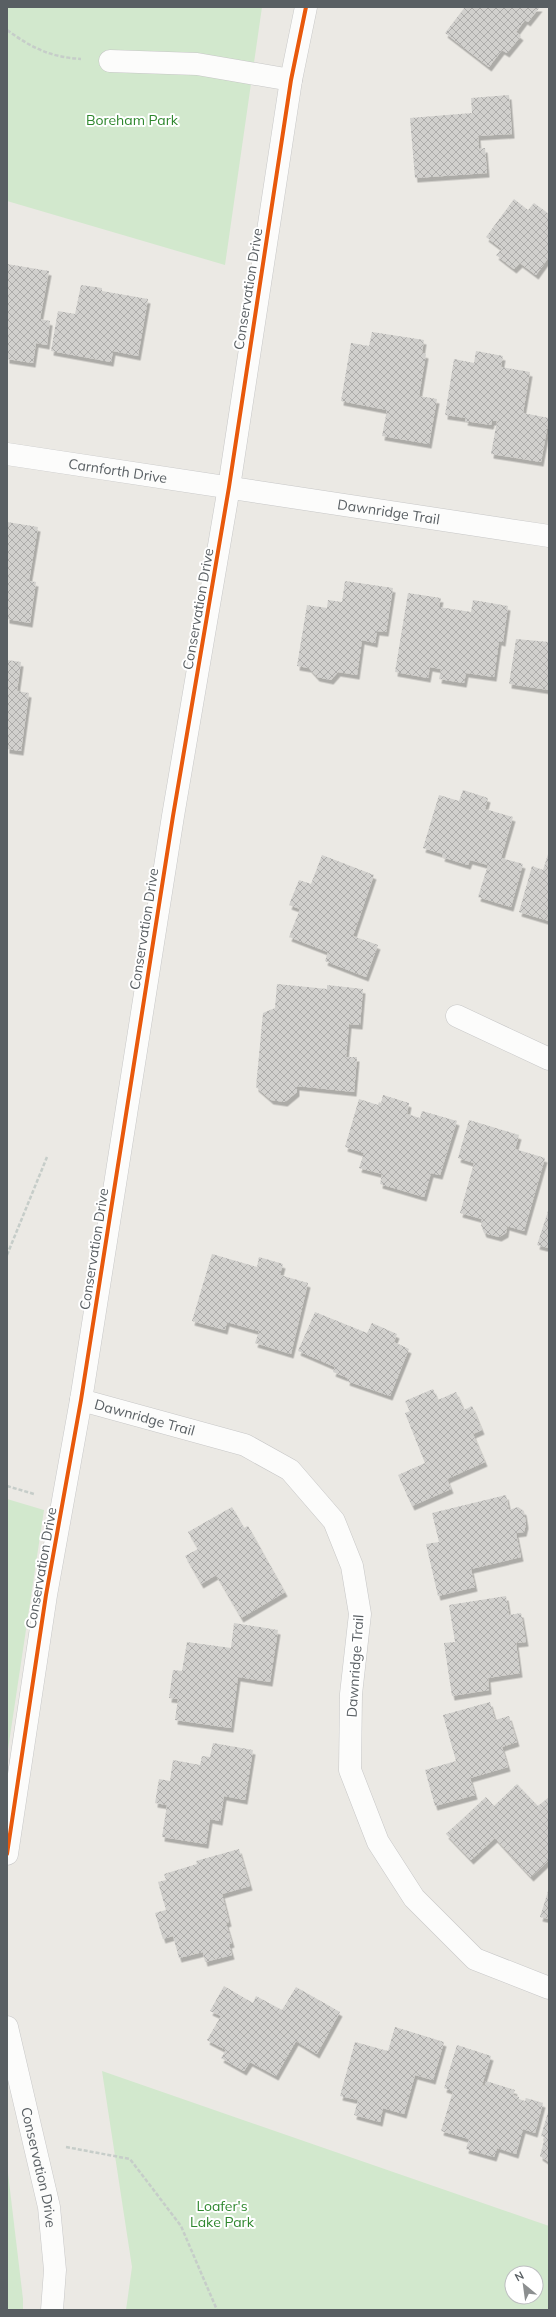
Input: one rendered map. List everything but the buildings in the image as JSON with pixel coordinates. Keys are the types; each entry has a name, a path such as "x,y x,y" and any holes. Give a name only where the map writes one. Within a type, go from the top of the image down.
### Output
{"street":[{"name":"Conservation Drive","path":"7,1854 46,1595 81,1400 172,824 229,487 291,80 306,7"},
{"path":"110,61 197,64 291,80"},
{"name":"Carnforth Drive","path":"7,454 229,487"},
{"name":"Dawnridge Trail","path":"229,487 549,536"},
{"path":"457,1016 549,1059"},
{"name":"Dawnridge Trail","path":"81,1400 245,1445 290,1470 334,1521 352,1566 360,1614 351,1694 350,1770 378,1842 414,1898 475,1958 549,1988"},
{"name":"Conservation Drive","path":"7,2027 49,2207 55,2270 52,2310"}],"path":[{"path":"7,30 31,48 69,58 110,61"},
{"path":"7,1254 47,1157"},
{"path":"34,2141 130,2159 181,2226 216,2310"}],"green space":[{"name":"Boreham Park","path":"7,7 262,7 225,265 7,201"},
{"path":"7,1499 44,1510 7,1756"},
{"name":"Loafer's Lake Park","path":"102,2071 549,2226 549,2310 126,2310 132,2267"},
{"path":"7,2165 23,2299 23,2310 7,2310"}],"cycle path":[{"path":"7,1854 46,1595 81,1400 173,816 229,487 291,80 306,7"}]}
